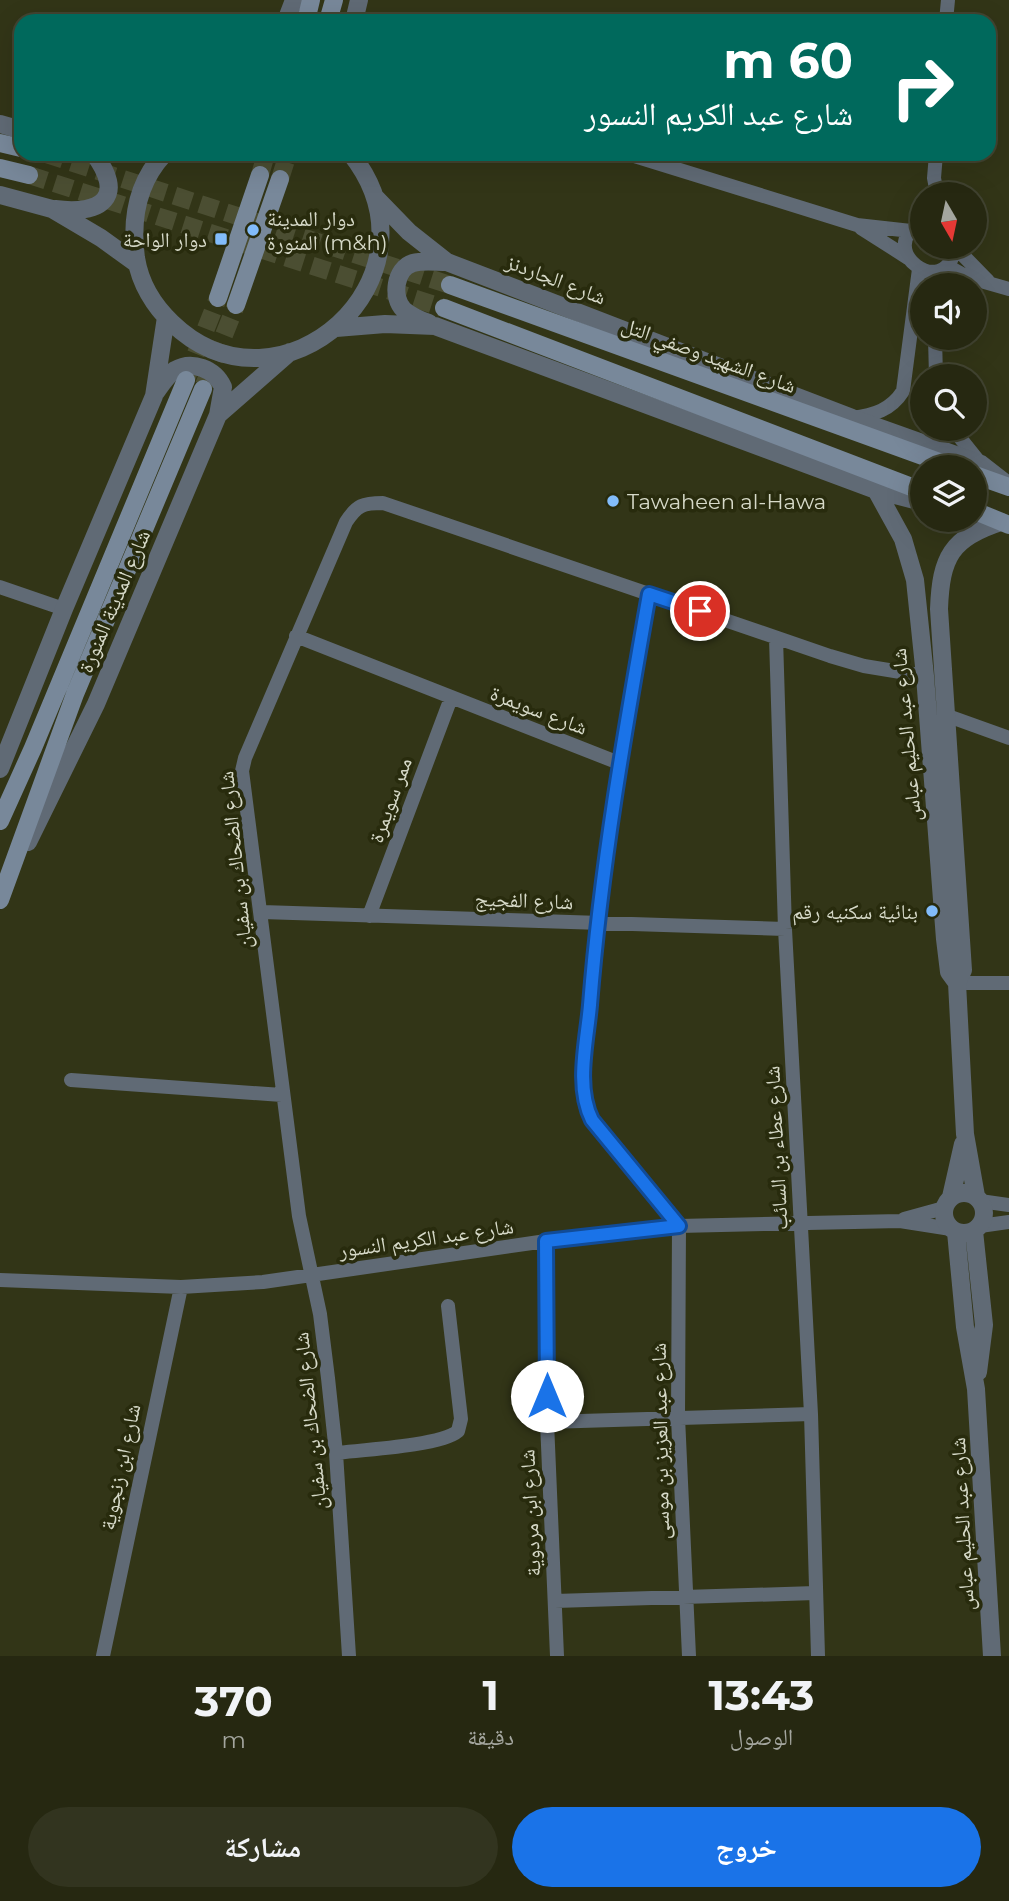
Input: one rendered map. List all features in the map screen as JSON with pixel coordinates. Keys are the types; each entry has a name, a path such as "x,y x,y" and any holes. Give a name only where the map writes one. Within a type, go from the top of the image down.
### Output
{"main road":[{"path":"0,168 29,175"},
{"path":"218,298 260,175"},
{"path":"236,305 280,179"},
{"name":"شارع الشهيد وصفي التل","path":"450,285 920,455"},
{"path":"444,308 910,486"},
{"name":"شارع المدينة المنورة","path":"0,821 186,380"},
{"name":"شارع المدينة المنورة","path":"2,895 75,694 203,388"},
{"path":"987,474 1009,487"},
{"path":"987,517 1005,524"}],"street":[{"path":"0,195 52,209 90,209 102,203 109,191 109,180 99,161"},
{"path":"159,161 144,185 136,211 134,238 137,264 148,292 166,317 192,338 223,352 257,357 290,352 314,342 336,328 360,301 375,268 380,233 375,197 356,161"},
{"path":"651,161 857,225 910,227"},
{"path":"935,161 935,182"},
{"path":"932,182 934,178"},
{"name":"شارع الجاردنز","path":"375,197 409,232 447,262 943,455"},
{"path":"52,209 101,238 137,264"},
{"path":"857,225 908,258 919,269 932,272 945,267 967,277 1009,289"},
{"path":"908,258 906,245 910,238"},
{"path":"944,273 951,259"},
{"path":"967,259 989,282"},
{"path":"447,262 412,263 402,270 397,280 397,296 402,309 435,326 876,490 910,499"},
{"path":"852,418 884,410 896,401 903,391 919,269"},
{"name":"شارع المدينة المنورة","path":"0,769 154,396 166,317"},
{"path":"336,328 385,324 435,326"},
{"name":"شارع المدينة المنورة","path":"2,895 96,704 218,415 290,352"},
{"path":"154,396 175,370 204,368 214,374 223,387 218,415"},
{"name":"شارع عبد الحليم عباس","path":"876,490 895,522 909,556 915,580 945,939 949,972 957,983"},
{"name":"شارع الضحاك بن سفيان","path":"349,1656 336,1453 322,1327 299,1216 242,771 245,758 346,522 364,503 383,503 776,638 864,666 925,676"},
{"name":"شارع عبد الحليم عباس","path":"978,1199 965,1134 957,983 963,970 939,609 944,568 953,551 966,537 979,530 1005,524"},
{"path":"0,587 64,609"},
{"path":"649,594 619,763 597,923 583,1079 584,1105 592,1120 679,1226"},
{"name":"شارع سويمرة","path":"296,636 619,763"},
{"name":"شارع عطاء بن السائب","path":"776,638 785,929 811,1414 818,1656"},
{"name":"ممر سويمرة","path":"369,916 451,698"},
{"path":"948,716 1009,738"},
{"name":"شارع الفجيج","path":"262,912 785,929"},
{"path":"957,983 1009,983"},
{"path":"71,1080 282,1095"},
{"name":"شارع عبد الحليم عباس","path":"948,1202 965,1134"},
{"path":"1009,1205 978,1199 963,1192 948,1202 944,1220 953,1230 962,1234 1009,1222"},
{"path":"977,1229 985,1214 978,1199"},
{"name":"شارع عبد الكريم النسور","path":"900,1221 948,1202"},
{"name":"شارع عبد الكريم النسور","path":"0,1280 181,1287 263,1282 546,1241 679,1226 900,1221 953,1230"},
{"name":"شارع عبد العزيز بن موسى","path":"679,1226 678,1417 689,1656"},
{"name":"شارع عبد الحليم عباس","path":"976,1389 984,1325 977,1229"},
{"name":"شارع عبد الحليم عباس","path":"953,1230 976,1389 992,1656"},
{"name":"شارع ابن مردوية","path":"546,1241 547,1422 557,1656"},
{"name":"شارع ابن زنجوية","path":"103,1656 181,1287"},
{"path":"336,1453 422,1442 451,1436 458,1431 461,1419 449,1306"},
{"path":"547,1422 811,1414"},
{"path":"555,1601 815,1593"}],"tunnel":[{"path":"68,161 450,285"},
{"path":"260,175 264,161"},
{"path":"280,179 286,161"},
{"path":"29,175 444,308"},
{"path":"186,379 218,298"},
{"path":"204,385 236,305"}],"place":[{"name":"دوار المدينة المنورة (m&h)","path":"253,230"},
{"name":"دوار الواحة","path":"221,239"},
{"name":"Tawaheen al-Hawa","path":"613,501"},
{"name":"بنائية سكنيه رقم","path":"932,911"}],"route":[{"path":"547,1396 546,1241 679,1226 592,1120 584,1105 583,1079 597,923 619,763 649,594 700,611"}]}
